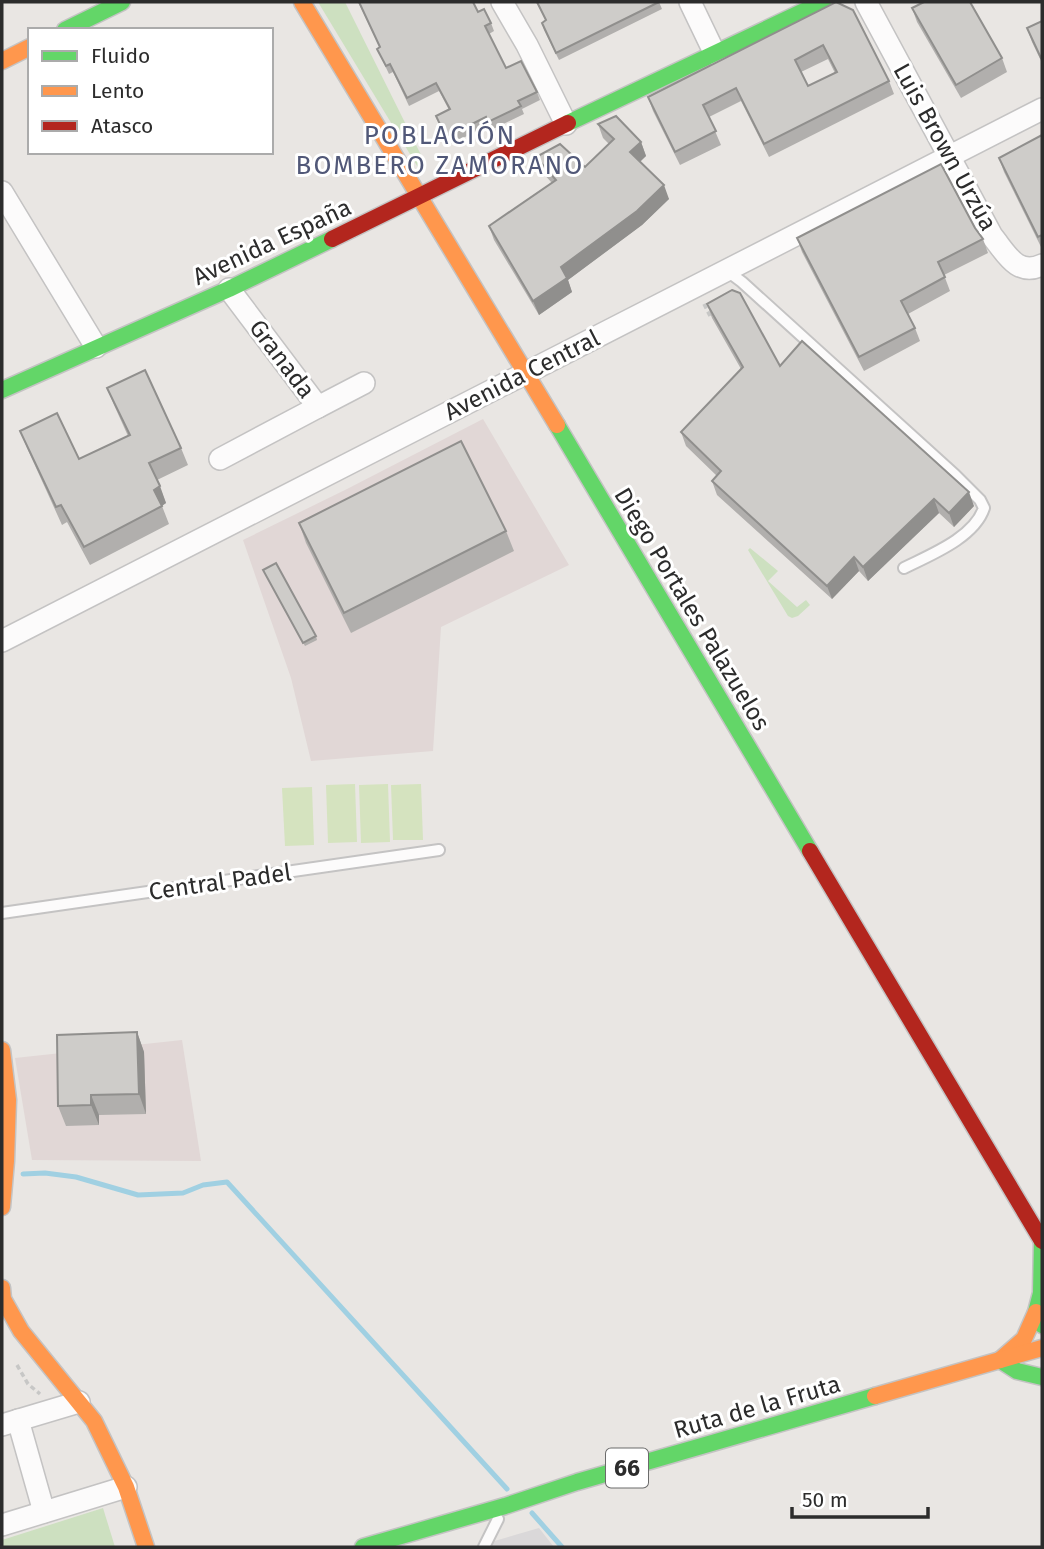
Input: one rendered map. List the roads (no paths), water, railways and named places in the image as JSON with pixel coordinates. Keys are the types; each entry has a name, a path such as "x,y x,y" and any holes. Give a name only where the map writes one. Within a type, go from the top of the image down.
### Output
{"main road":[{"path":"69,28 122,2"},
{"name":"Diego Portales Palazuelos","path":"302,2 1042,1241"},
{"name":"Avenida España","path":"2,390 229,289 823,2"},
{"path":"2,61 28,48"},
{"path":"2,1050 8,1100 2,1207"},
{"path":"1042,1241 1039,1318 1024,1339 1000,1360 1017,1371 1042,1377"},
{"path":"2,1295 21,1331 94,1422 125,1487 146,1547"},
{"name":"Ruta de la Fruta","path":"363,1547 577,1482 1042,1348"}],"street":[{"path":"502,2 527,45 566,124"},
{"path":"690,2 715,54"},
{"name":"Luis Brown Urzúa","path":"866,2 992,236 1013,262 1023,268 1033,270 1042,265"},
{"name":"Avenida Central","path":"2,641 1042,109"},
{"path":"2,192 96,347"},
{"name":"Granada","path":"220,459 318,407 229,289"},
{"path":"318,407 364,383"},
{"path":"44,1512 10,1422 79,1402"},
{"path":"2,1525 125,1487"}],"lane":[{"path":"726,271 763,301 980,500 984,508 982,516 970,530 945,547 904,568"},
{"name":"Central Padel","path":"2,913 439,850"},
{"path":"484,1547 505,1506"}],"waterway":[{"path":"23,1174 45,1173 76,1177 138,1195 183,1193 203,1185 227,1182 507,1489"},
{"path":"532,1513 562,1547"}],"district":[{"name":"POBLACIÓN BOMBERO ZAMORANO","path":"440,150"}]}
